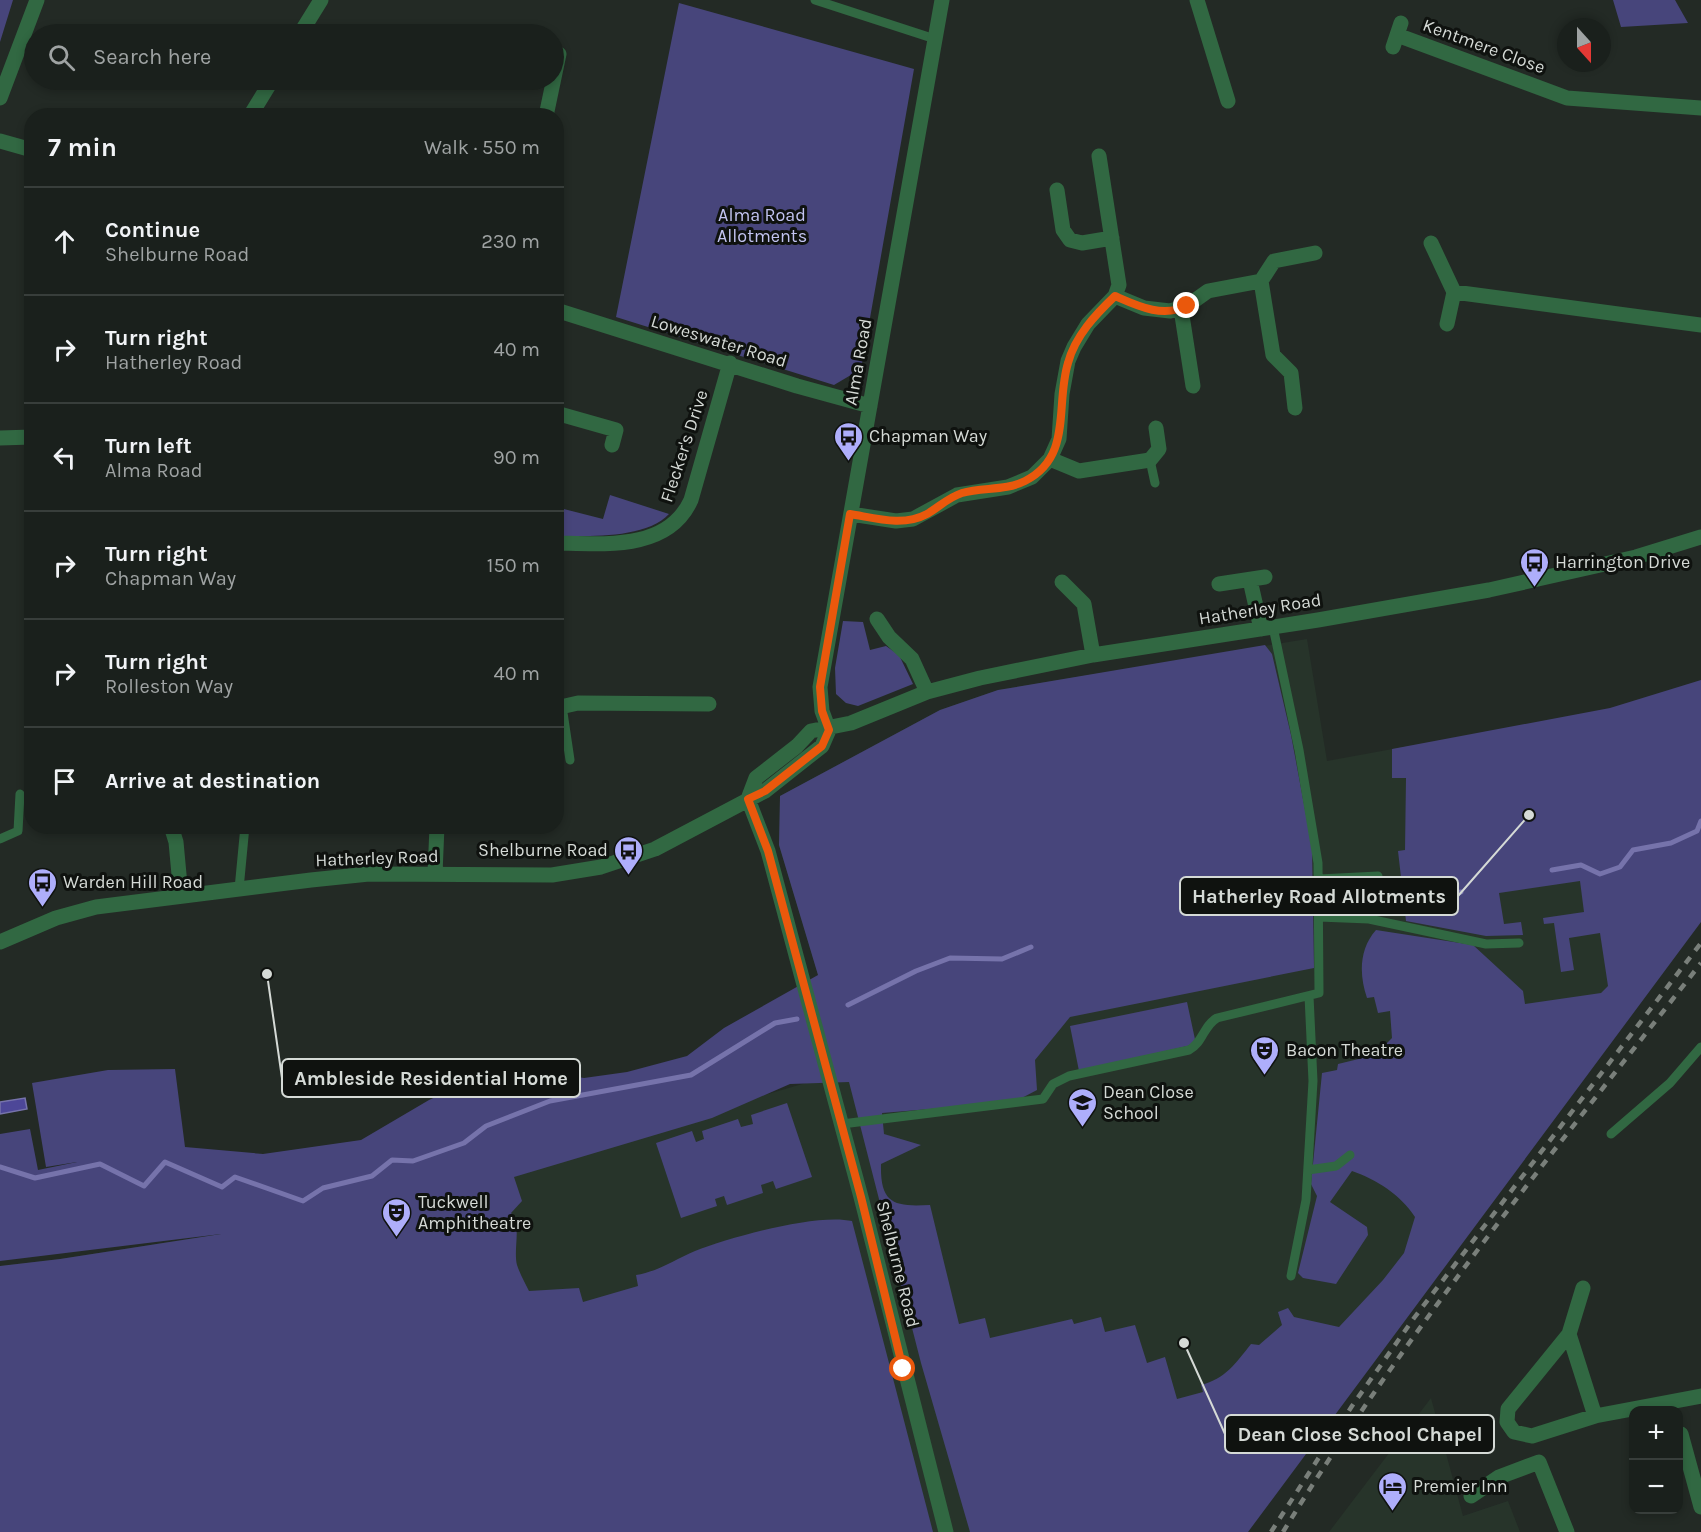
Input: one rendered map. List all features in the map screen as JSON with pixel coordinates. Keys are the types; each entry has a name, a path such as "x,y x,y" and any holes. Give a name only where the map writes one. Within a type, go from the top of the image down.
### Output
{"street":[{"path":"28,24 37,0"},
{"path":"306,24 321,0"},
{"name":"Alma Road","path":"829,730 822,711 820,687 942,0"},
{"path":"1197,0 1228,101"},
{"path":"0,98 24,34"},
{"name":"Kentmere Close","path":"1397,35 1567,98 1701,108"},
{"path":"255,108 266,90"},
{"path":"548,108 551,90"},
{"path":"0,141 24,148"},
{"path":"850,514 896,521 913,519 957,495 1023,482 1050,459 1059,439 1062,394 1068,361 1088,324 1115,296 1119,279 1099,156"},
{"path":"1057,190 1063,230 1070,240 1082,243 1112,238"},
{"path":"1431,243 1454,292 1448,324"},
{"path":"1296,408 1291,373 1273,355 1261,281 1274,261 1315,254"},
{"path":"1115,296 1151,310 1181,309 1208,291 1261,281"},
{"path":"1454,292 1701,325"},
{"path":"1181,309 1194,386"},
{"name":"Loweswater Road","path":"564,312 870,405"},
{"name":"Flecker's Drive","path":"564,543 605,544 645,538 674,526 685,513 691,500 730,363"},
{"path":"564,415 616,430 612,445"},
{"path":"1050,459 1079,471 1150,460 1156,456 1159,449 1156,428"},
{"path":"0,438 24,437"},
{"name":"Hatherley Road","path":"0,942 72,912 181,896 369,874 552,875 601,867 655,849 765,791 822,746 829,730 927,692 980,678 1094,655 1267,628 1553,576 1636,557 1701,537"},
{"path":"1219,585 1257,578 1267,628"},
{"path":"1062,582 1084,604 1094,655"},
{"path":"877,619 889,637 912,659 927,692"},
{"path":"564,706 578,703 709,704"},
{"name":"Shelburne Road","path":"748,799 768,851 842,1124 946,1532"},
{"path":"174,834 181,896"},
{"path":"435,874 437,834"},
{"path":"1583,1288 1569,1334 1511,1404 1508,1422 1514,1432 1526,1436 1595,1416 1701,1396"},
{"path":"1569,1334 1595,1416"},
{"path":"1683,1441 1701,1507"},
{"path":"1471,1496 1499,1477 1539,1462 1567,1532"}],"lane":[{"path":"815,0 935,39"},
{"path":"1150,460 1155,483"},
{"path":"842,1124 1044,1099 1053,1084 1069,1076 1189,1050 1200,1043 1206,1028 1217,1018 1319,993 1319,879 1299,750 1267,628"},
{"path":"564,731 570,760"},
{"path":"0,839 18,831 20,794"},
{"path":"239,889 244,834"},
{"path":"1319,879 1378,876"},
{"path":"1319,917 1369,919 1486,944 1519,943"},
{"path":"1291,1276 1306,1200 1308,1170 1313,1081 1309,996"},
{"path":"1611,1134 1670,1083 1701,1047"},
{"path":"1308,1170 1336,1166 1350,1155"}],"shaded area":[{"name":"Dean Close School","path":"1307,639 1327,761 1409,746 1586,848 1645,962 1387,1280 1203,1532 0,1532 0,1266 60,1259 363,1212 847,1071 779,845 780,796 940,710 998,690"},
{"path":"25,1098 27,1109 0,1114 0,1102"},
{"path":"1431,1398 1463,1516 1508,1501 1520,1532 1329,1532"}],"green space":[{"path":"0,0 13,0 0,42"},
{"path":"1613,0 1675,0 1688,23 1621,27"},
{"name":"Alma Road Allotments","path":"679,3 914,69 861,369 834,385 616,317"},
{"path":"610,495 669,514 659,522 632,532 600,536 564,536 564,509 603,519"},
{"path":"843,621 863,622 870,650 886,646 899,655 913,684 858,706 846,703 836,694 835,668"},
{"name":"Dean Close School","path":"1265,645 1272,654 1291,735 1312,847 1314,968 1070,1017 1035,1060 1037,1090 1014,1102 882,1113 884,1134 921,1145 881,1164 883,1188 892,1200 898,1203 930,1205 959,1324 985,1318 990,1338 1072,1319 1074,1324 1101,1317 1105,1332 1135,1325 1147,1363 1165,1357 1177,1399 1203,1392 1201,1385 1217,1379 1235,1364 1251,1344 1259,1345 1282,1325 1278,1312 1288,1308 1294,1317 1339,1327 1383,1280 1404,1253 1415,1217 1402,1201 1387,1189 1352,1171 1330,1202 1367,1227 1368,1235 1336,1284 1303,1278 1298,1273 1317,1196 1311,1184 1322,1073 1337,1070 1338,1064 1375,1055 1392,1038 1390,1011 1378,1013 1374,997 1367,998 1363,980 1362,963 1370,937 1376,930 1473,945 1523,991 1525,1004 1601,993 1608,986 1600,933 1569,938 1574,970 1561,972 1554,923 1544,924 1543,918 1584,912 1580,881 1499,893 1504,924 1521,922 1523,935 1486,936 1406,921 1398,851 1405,850 1406,778 1392,778 1392,749 1610,708 1701,680 1701,922 1248,1532 970,1532 921,1363 849,1082 790,1084 712,1118 514,1177 522,1201 511,1213 517,1231 517,1265 529,1291 579,1288 583,1302 638,1286 636,1275 730,1239 796,1223 837,1219 852,1221 933,1532 0,1532 0,1266 221,1234 0,1261 0,1134 30,1129 38,1170 77,1162 46,1167 32,1083 108,1070 175,1069 185,1147 263,1154 361,1140 429,1100 504,1065 584,1078 627,1072 687,1056 724,1028 818,975 779,845 780,796 940,710 998,690"},
{"path":"1187,1002 1196,1044 1079,1071 1070,1026"},
{"path":"787,1103 812,1177 776,1189 773,1181 761,1185 763,1193 727,1205 724,1196 715,1199 717,1206 681,1218 656,1143 692,1131 696,1142 704,1139 702,1131 738,1119 741,1127 753,1124 751,1115"}],"waterway":[{"path":"1552,870 1581,865 1600,874 1620,867 1633,850 1671,843 1697,831 1701,821"},
{"path":"1436,897 1461,892"},
{"path":"848,1005 916,971 950,958 1002,959 1031,947"},
{"path":"0,1167 35,1178 100,1164 144,1186 165,1162 222,1187 235,1177 303,1201 323,1188 372,1176 392,1160 413,1161 464,1143 486,1126 550,1101 691,1075 775,1023 797,1019"}],"railway":[{"path":"1271,1532 1352,1406 1414,1318 1701,943"},
{"path":"1283,1532 1330,1457 1431,1313 1537,1172 1701,963"}],"place":[{"name":"Chapman Way","path":"848,462"},
{"name":"Harrington Drive","path":"1534,588"},
{"name":"Hatherley Road Allotments","path":"1529,815"},
{"name":"Shelburne Road","path":"629,876"},
{"name":"Warden Hill Road","path":"42,908"},
{"name":"Ambleside Residential Home","path":"267,974"},
{"name":"Bacon Theatre","path":"1265,1076"},
{"name":"Dean Close School","path":"1082,1128"},
{"name":"Tuckwell Amphitheatre","path":"397,1238"},
{"name":"Dean Close School Chapel","path":"1184,1343"},
{"name":"Premier Inn","path":"1392,1512"}],"route":[{"path":"903,1369 861,1197 763,832 748,799 765,791 822,746 829,730 822,711 820,687 850,514 904,521 921,517 957,495 968,491 1008,487 1032,477 1045,466 1056,449 1061,428 1062,394 1068,361 1088,324 1105,305 1115,296 1151,310 1170,311 1187,306"}]}
